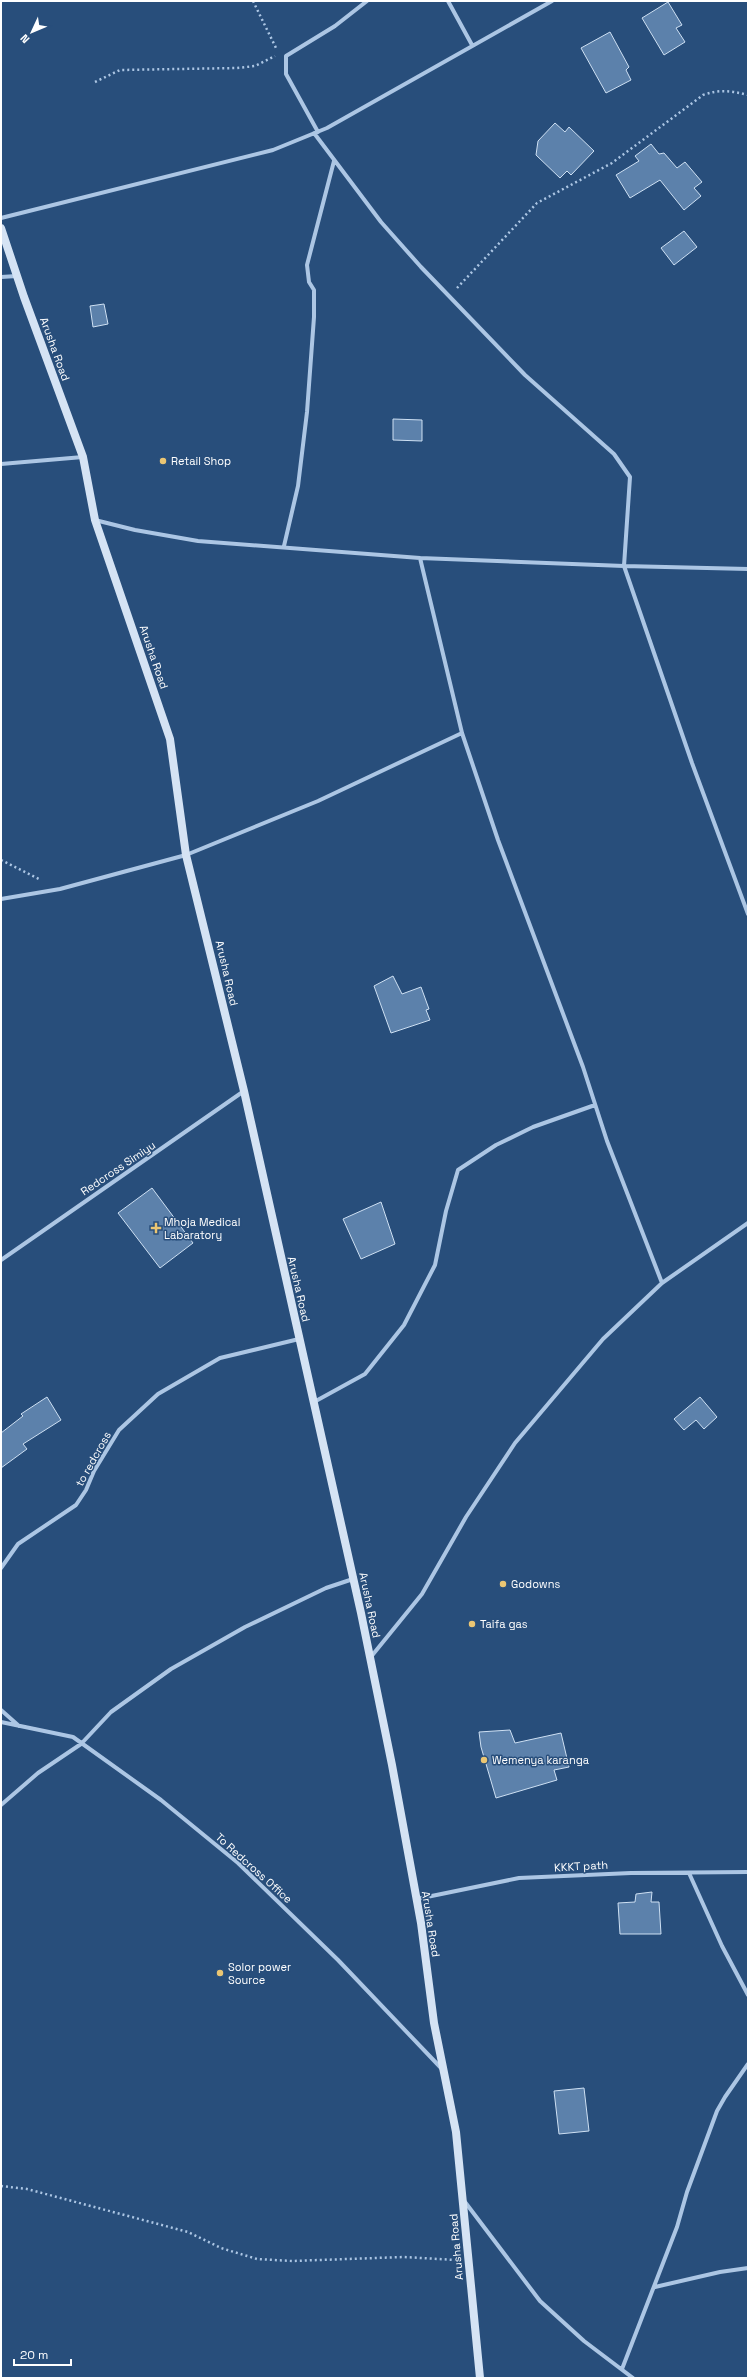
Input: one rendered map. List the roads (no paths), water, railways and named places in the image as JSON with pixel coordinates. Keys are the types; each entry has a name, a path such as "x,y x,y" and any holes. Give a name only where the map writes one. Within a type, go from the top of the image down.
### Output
{"main road":[{"name":"Arusha Road","path":"1,228 83,457 95,520 170,739 186,855 244,1091 314,1402 370,1659 417,1899 434,2023 456,2132 480,2378"}],"street":[{"path":"367,1 335,26 286,56 286,74 316,133 334,161 381,222 449,297 524,375 622,463 630,477 624,566 692,763 748,914"},
{"path":"448,1 472,45"},
{"path":"1,218 273,150 316,133 552,1"},
{"path":"284,546 298,486 307,412 314,317 314,290 309,282 307,265 334,161"},
{"path":"1,277 17,276"},
{"path":"1,464 83,457"},
{"path":"95,520 135,530 198,541 284,546 420,558 748,569"},
{"path":"420,558 462,733 498,840 530,921 633,1212 662,1283"},
{"path":"1,899 60,889 186,855 318,801 462,733"},
{"name":"Redcross Simiyu","path":"1,1260 244,1091"},
{"path":"314,1402 365,1374 404,1325 435,1265 446,1211 458,1170 496,1145 533,1127 595,1105"},
{"path":"370,1659 422,1594 466,1517 515,1443 603,1339 662,1283 748,1223"},
{"name":"to redcross","path":"1,1568 18,1544 76,1506 86,1490 94,1471 119,1430 158,1394 220,1358 300,1339"},
{"path":"1,1805 38,1773 81,1744 111,1712 172,1669 245,1627 326,1588 353,1579"},
{"path":"1,1710 19,1726"},
{"name":"To Redcross Office","path":"1,1722 73,1737 161,1800 238,1862 338,1960 444,2071"},
{"path":"689,1872 722,1946 748,1995"},
{"name":"KKKT path","path":"417,1899 519,1878 689,1872 748,1872"},
{"path":"622,2369 655,2287 717,2111 748,2064"},
{"path":"462,2199 540,2301 584,2341 631,2377"},
{"path":"655,2287 720,2272 748,2268"}],"place":[{"name":"Retail Shop","path":"163,461"},
{"name":"Mhoja Medical Labaratory","path":"156,1228"},
{"name":"Godowns","path":"503,1584"},
{"name":"Taifa gas","path":"472,1624"},
{"name":"Wemenya karanga","path":"484,1760"},
{"name":"Solor power Source","path":"220,1973"}]}
